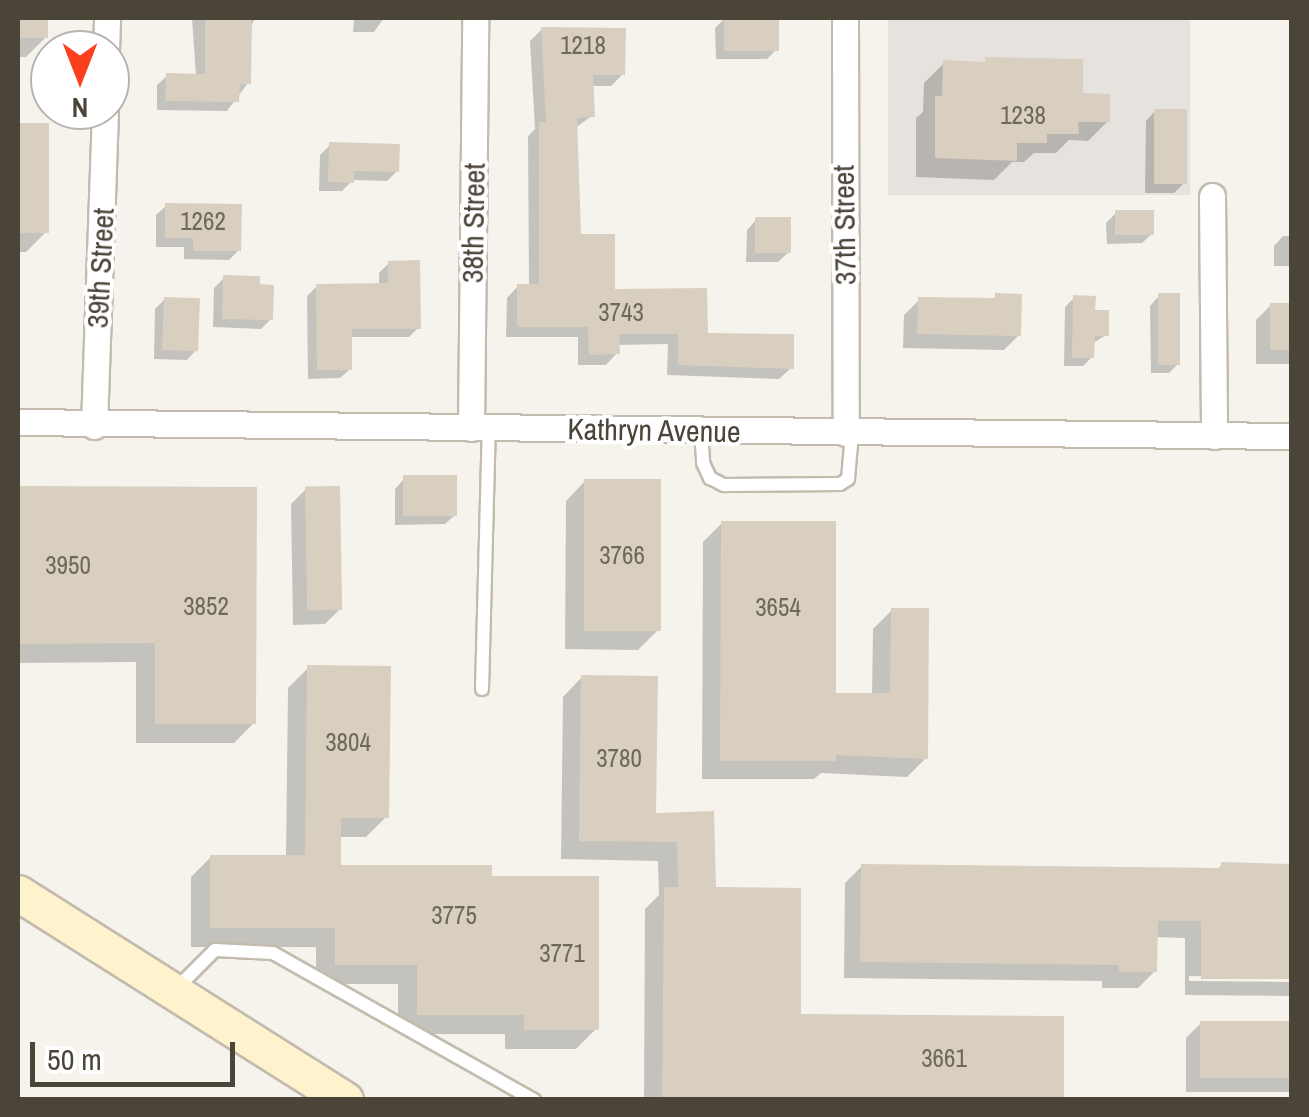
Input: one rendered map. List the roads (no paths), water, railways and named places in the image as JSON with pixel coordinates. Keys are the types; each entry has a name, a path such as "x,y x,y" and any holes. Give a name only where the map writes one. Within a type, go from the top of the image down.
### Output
{"main road":[{"path":"18,893 345,1100"}],"street":[{"name":"38th Street","path":"475,18 480,428"},
{"name":"37th Street","path":"845,18 850,432"},
{"name":"39th Street","path":"94,426 104,130"},
{"path":"1212,196 1214,436"},
{"name":"Kathryn Avenue","path":"18,422 94,426 1292,436"}],"lane":[{"path":"480,428 482,690"},
{"path":"702,431 703,463 710,478 724,486 840,484 848,479 850,432"},
{"path":"174,991 215,950 274,953 534,1100"}]}
